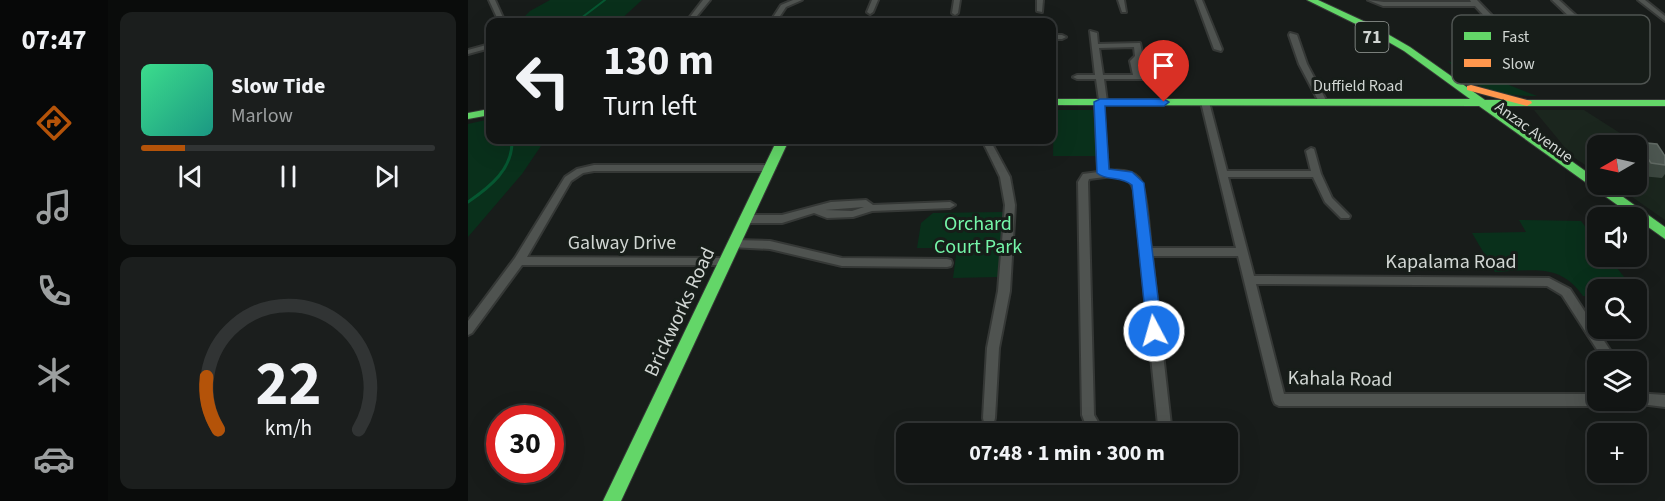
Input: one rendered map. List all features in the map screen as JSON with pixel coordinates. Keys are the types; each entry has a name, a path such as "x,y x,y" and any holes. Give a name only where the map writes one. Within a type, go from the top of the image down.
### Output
{"main road":[{"name":"Anzac Avenue","path":"1300,0 1383,44 1609,207"},
{"name":"Anzac Avenue","path":"1311,0 1392,39 1452,81"},
{"name":"Anzac Avenue","path":"1457,84 1665,234"},
{"path":"1461,84 1527,103 1526,106 1512,114 1511,123"},
{"name":"Duffield Road","path":"1056,102 1665,103"},
{"path":"468,116 486,113"},
{"name":"Brickworks Road","path":"612,501 781,144"},
{"path":"1647,234 1665,247"}],"street":[{"path":"492,0 500,18"},
{"path":"692,18 708,0"},
{"path":"776,18 783,6 799,0"},
{"path":"870,12 875,0"},
{"path":"955,13 957,0"},
{"path":"1040,0 1040,11"},
{"path":"1121,0 1124,11"},
{"path":"1199,0 1218,49"},
{"path":"1371,0 1383,4 1476,2 1488,15"},
{"path":"1555,0 1571,15"},
{"path":"1641,0 1665,19"},
{"path":"1093,33 1101,78 1103,173"},
{"path":"1136,34 1139,57 1134,62 1137,77"},
{"path":"1293,36 1303,64 1323,102"},
{"path":"1056,37 1062,37"},
{"path":"1095,46 1137,45"},
{"path":"468,52 486,47"},
{"path":"1077,77 1165,77"},
{"name":"Kahala Road","path":"1205,102 1279,400 1587,400"},
{"path":"988,144 1005,177 1010,205 1004,291 993,348 989,418"},
{"path":"1311,151 1311,174 1328,200 1345,216"},
{"path":"468,330 519,261 568,179 580,171 594,168 770,168"},
{"path":"1092,423 1088,415 1083,182 1090,174 1103,173 1128,175 1138,183 1164,423"},
{"path":"1223,174 1311,174"},
{"path":"746,217 790,216 817,211 830,215 864,213 871,208 950,205"},
{"path":"734,244 770,245 842,262 947,263"},
{"path":"1146,252 1241,252"},
{"name":"Galway Drive","path":"519,261 725,262"},
{"name":"Kapalama Road","path":"1249,280 1550,282 1566,292 1605,351"},
{"path":"1647,400 1665,401"}],"shaded area":[{"path":"1534,110 1584,110 1623,135 1587,135 1587,166 1572,156"},
{"path":"1647,150 1665,162 1665,220 1629,195 1647,195"}],"green space":[{"path":"550,0 642,0 622,18 523,18 530,11"},
{"path":"1476,84 1506,84 1537,96 1499,93"},
{"path":"1056,110 1093,110 1096,156 1053,156 1053,144 1056,144"},
{"path":"486,120 486,144 542,144 522,174 468,237 468,124"},
{"name":"Orchard Court Park","path":"1003,212 998,277 953,278 957,248 917,248 921,223 933,213"},
{"path":"1519,220 1581,221 1587,229 1587,267 1616,267 1626,279 1587,279 1587,296 1583,296 1574,285 1555,273 1533,270 1495,272 1472,233 1526,232"}],"building":[{"path":"1647,143 1657,144 1665,156 1665,165 1651,163 1647,157"}],"waterway":[{"path":"581,18 605,0"},
{"path":"468,202 499,176 509,160 512,144"}],"traffic: fast":[{"path":"1311,0 1369,27 1407,49 1452,81"},
{"path":"1456,84 1665,234"},
{"path":"1056,102 1665,103"},
{"path":"468,116 486,113"},
{"path":"612,501 781,144"}],"traffic: slow":[{"path":"1471,88 1527,103"}],"route":[{"path":"1154,331 1138,183 1128,175 1103,173 1100,102 1164,102"}]}
